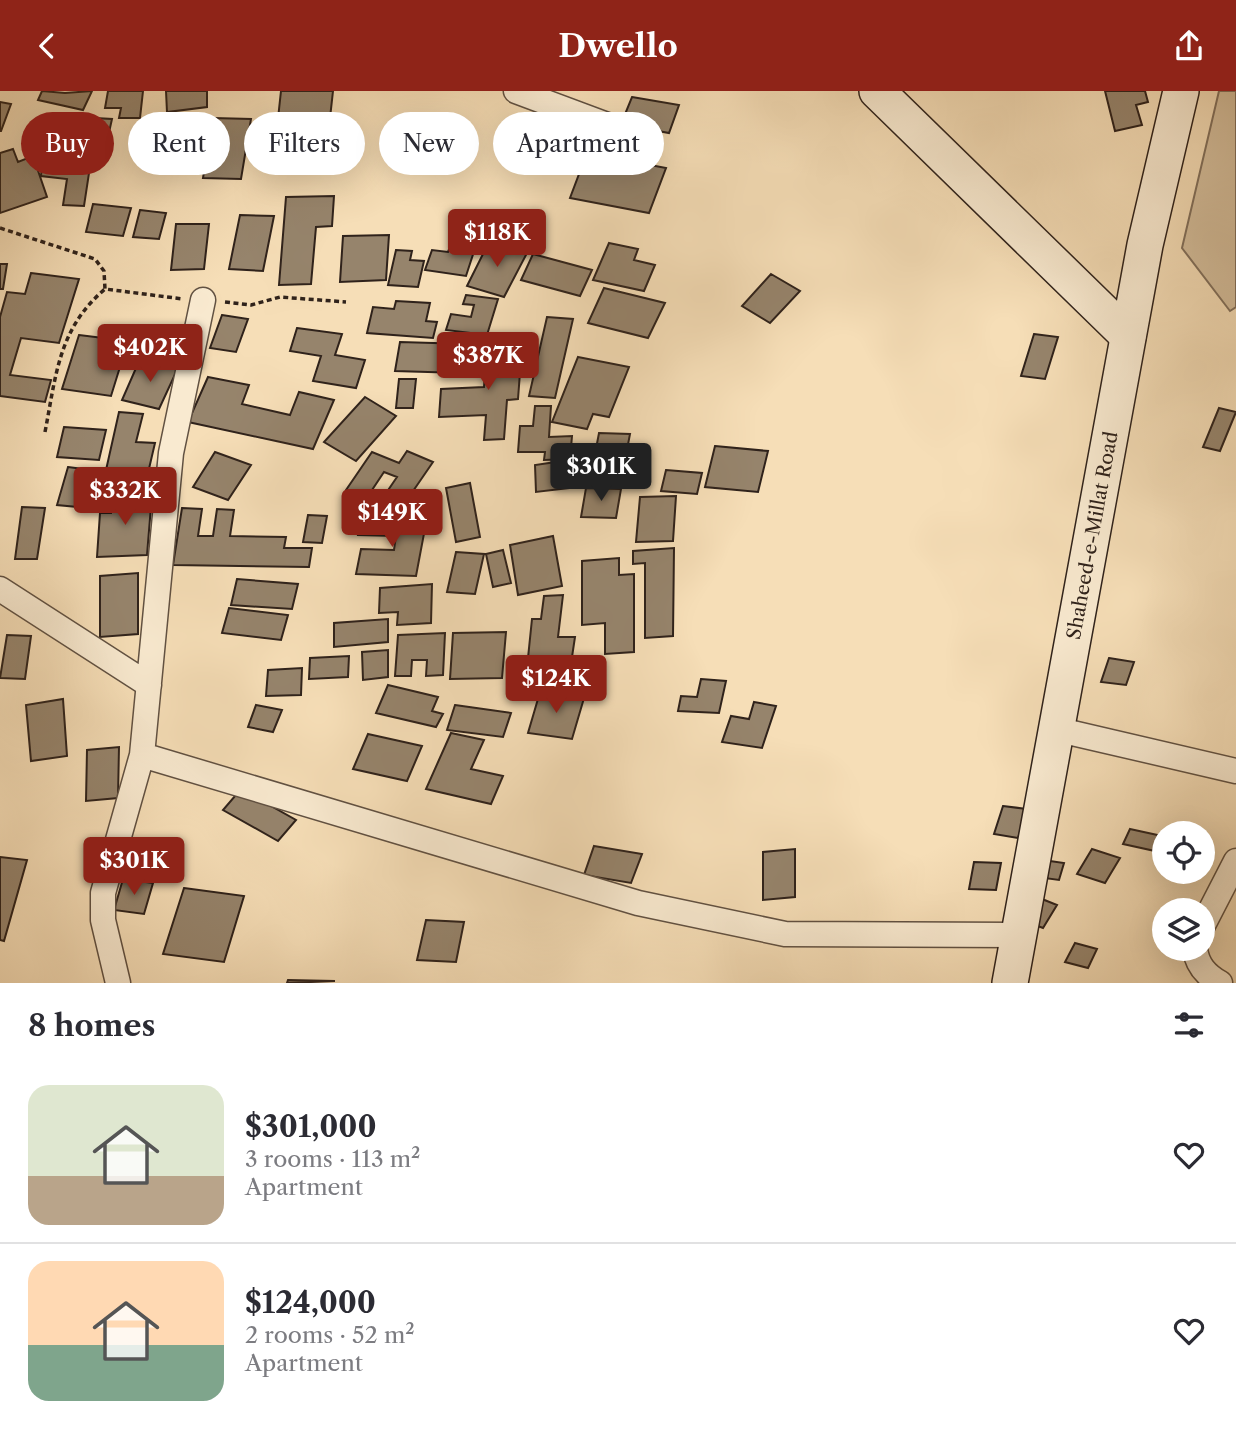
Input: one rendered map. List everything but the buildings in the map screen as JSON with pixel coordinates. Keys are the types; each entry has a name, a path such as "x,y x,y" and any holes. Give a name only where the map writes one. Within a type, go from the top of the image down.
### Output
{"main road":[{"path":"877,91 1128,336"},
{"name":"Shaheed-e-Millat Road","path":"1010,983 1145,245 1181,91"}],"street":[{"path":"516,91 572,112"},
{"path":"118,983 103,920 103,893 142,755 172,453 203,300"},
{"path":"0,589 149,685"},
{"path":"1055,729 1236,771"},
{"path":"142,755 638,903 785,934 1017,935"},
{"path":"1215,902 1236,861"},
{"path":"1197,961 1208,976 1220,983"}],"path":[{"path":"0,227 95,259 104,271 105,289 78,317 57,363 45,432"},
{"path":"105,289 169,299 251,305 280,297 346,302"}],"shaded area":[{"path":"1219,91 1236,91 1236,307 1230,311 1182,248"}]}
